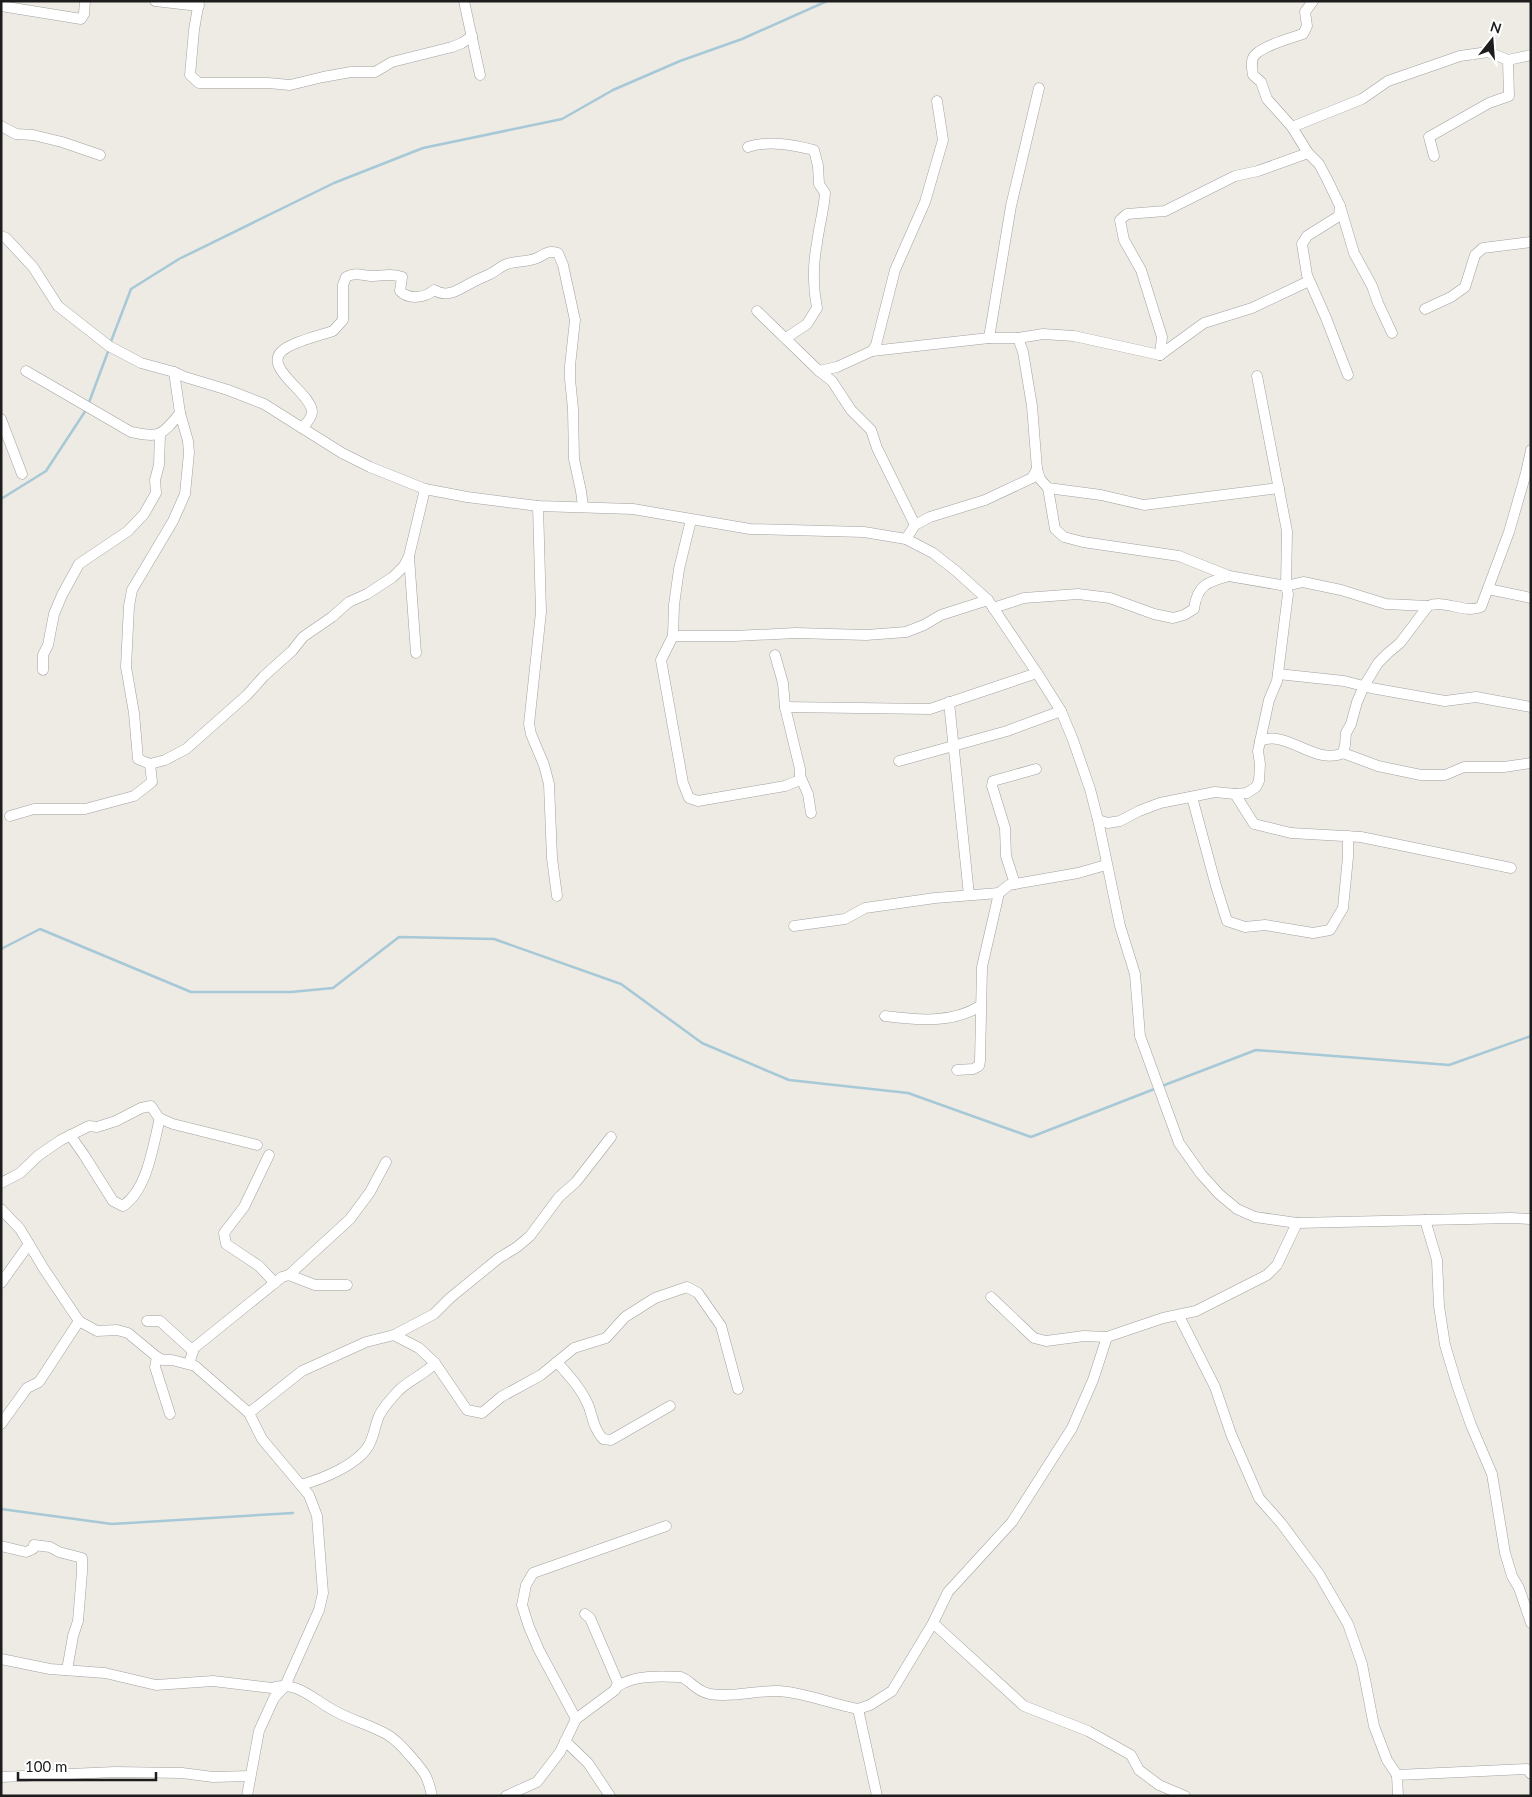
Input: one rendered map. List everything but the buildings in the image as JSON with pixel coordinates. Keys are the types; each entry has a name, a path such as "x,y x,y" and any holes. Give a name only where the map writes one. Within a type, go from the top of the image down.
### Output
{"street":[{"path":"1,6 81,19 84,14 85,1"},
{"path":"155,1 199,3 194,30 190,75 199,83 268,83 290,86 351,72 375,72 392,62 462,44 472,36"},
{"path":"464,1 480,75"},
{"path":"1313,1 1304,12 1307,26 1303,34 1268,47 1254,55 1251,63 1253,75 1260,82 1267,99 1292,127 1308,153 1319,164 1340,206 1354,253 1372,286 1392,333"},
{"path":"1292,127 1362,99 1388,81 1460,56 1488,52 1508,60 1531,55"},
{"path":"1434,156 1429,137 1489,103 1509,96 1508,60"},
{"path":"989,338 1011,206 1039,88"},
{"path":"872,351 876,345 895,270 925,202 943,140 937,101"},
{"path":"1,126 16,134 33,135 62,142 100,155"},
{"path":"748,147 760,143 793,145 814,150 818,166 819,184 825,193 814,264 814,294 817,308 808,324 786,338"},
{"path":"1160,355 1162,337 1141,270 1124,240 1120,220 1127,214 1166,211 1235,176 1258,171 1308,153"},
{"path":"1340,206 1339,216 1307,236 1302,244 1309,281 1326,318 1348,375"},
{"path":"1,236 6,238 33,268 58,306 109,346 141,363 174,372 264,404 356,460 424,489 467,497 538,506 633,509 750,529 864,532 906,539 933,553 956,570 990,604 1061,712 1081,765 1098,820 1120,926 1135,974 1140,1036 1178,1142 1201,1174 1219,1194 1237,1209 1255,1216 1297,1223 1531,1219"},
{"path":"1425,309 1451,297 1465,287 1475,255 1483,248 1531,242"},
{"path":"302,428 309,421 312,412 309,402 305,395 280,372 279,356 284,349 333,331 340,325 343,320 343,285 346,277 361,273 370,276 394,274 402,277 400,291 416,298 434,290 438,293 456,292 507,264 538,258 545,252 558,253 563,265 575,320 570,380 573,408 574,459 582,491 583,507"},
{"path":"819,371 837,367 872,351 989,338 1018,338 1043,334 1074,336 1160,355 1204,323 1252,308 1309,281"},
{"path":"757,311 832,382 851,410 871,430 877,448 915,525"},
{"path":"1018,338 1023,352 1032,406 1037,469 1040,479 1048,488 1055,529 1064,537 1082,542 1179,556 1229,576 1286,586 1303,582 1341,590 1386,604 1428,606 1440,603 1478,608 1483,604 1509,532 1531,450"},
{"path":"26,371 131,432 148,436 160,434 167,430 180,413"},
{"path":"174,372 180,413 188,441 189,453 184,494 173,520 132,590 129,606 126,667 134,713 138,759 150,764 165,760 186,749 247,695 264,676 292,651 303,637 332,617 349,602 367,594 393,577 404,566 409,556 424,489"},
{"path":"1098,820 1108,823 1120,821 1160,803 1215,792 1235,794 1247,792 1256,788 1259,781 1260,764 1258,751 1278,674 1288,594 1286,586 1287,531 1257,376"},
{"path":"1,419 22,474"},
{"path":"43,670 43,655 48,645 54,614 79,564 128,532 144,514 156,493 155,480 159,465 160,434"},
{"path":"906,539 915,525 930,517 985,500 1032,478 1037,469"},
{"path":"1048,488 1102,495 1144,505 1279,488"},
{"path":"538,506 541,612 530,724 531,734 544,765 549,784 552,858 557,896"},
{"path":"691,520 679,569 674,605 673,636 661,660 683,783 689,798 698,801 785,786 800,780 800,769 785,707 783,683 775,655"},
{"path":"409,556 416,653"},
{"path":"673,636 736,636 796,632 866,635 906,632 924,625 941,615 990,604 1024,598 1078,594 1110,598 1154,614 1173,618 1194,610 1195,596 1208,581 1229,576"},
{"path":"1488,589 1531,598"},
{"path":"1343,753 1346,733 1351,724 1356,702 1364,686 1378,663 1400,643 1428,606"},
{"path":"785,707 930,709 1037,673"},
{"path":"1278,674 1344,681 1445,701 1476,697 1531,707"},
{"path":"949,702 969,895"},
{"path":"899,761 1007,730 1061,712"},
{"path":"1260,741 1272,737 1318,753 1337,755 1343,753 1378,766 1421,775 1445,775 1464,768 1504,767 1531,763"},
{"path":"10,816 34,809 85,809 134,796 152,782 150,764"},
{"path":"1015,884 1006,856 1005,828 992,786 993,781 1036,769"},
{"path":"800,776 808,794 811,814"},
{"path":"1235,794 1254,824 1292,832 1361,837 1511,868"},
{"path":"1192,797 1227,921 1245,927 1265,925 1313,933 1330,930 1343,908 1348,836"},
{"path":"794,926 845,919 865,908 935,898 999,893 1009,885 1078,873 1106,865"},
{"path":"958,1070 973,1069 979,1066 982,967 999,893"},
{"path":"885,1016 919,1021 959,1016 980,1006"},
{"path":"1,1183 20,1173 39,1155 70,1135 89,1126 97,1127 116,1121 141,1108 151,1106 160,1118 173,1124 257,1145"},
{"path":"70,1135 113,1201 123,1206 137,1192 149,1163 160,1118"},
{"path":"249,1413 302,1371 366,1342 394,1336 434,1314 450,1298 498,1258 517,1247 530,1236 559,1196 576,1182 611,1137"},
{"path":"269,1155 244,1207 224,1233 226,1244 260,1266 275,1283"},
{"path":"189,1364 194,1348 282,1277 290,1275 350,1219 370,1192 386,1162"},
{"path":"1,1210 20,1228 44,1269 79,1321 97,1331 117,1330 128,1333 163,1360 189,1364 204,1374 249,1413 262,1439 309,1495 317,1516 323,1593 319,1610 285,1686 274,1698 259,1731 247,1796"},
{"path":"1425,1220 1437,1260 1439,1306 1445,1345 1465,1409 1492,1474 1505,1553 1531,1623"},
{"path":"991,1296 1034,1338 1046,1341 1084,1336 1106,1337 1162,1318 1196,1311 1267,1274 1277,1265 1297,1223"},
{"path":"1,1283 29,1244"},
{"path":"290,1275 315,1285 346,1285"},
{"path":"394,1336 419,1348 435,1363 467,1410 482,1413 502,1397 541,1374 574,1348 606,1338 625,1317 655,1298 687,1287 698,1293 721,1326 738,1389"},
{"path":"1179,1316 1214,1387 1231,1434 1259,1498 1281,1522 1319,1574 1348,1624 1362,1664 1374,1726 1387,1760 1397,1775 1398,1796"},
{"path":"1,1424 27,1388 40,1382 79,1321"},
{"path":"147,1321 160,1321 193,1351"},
{"path":"506,1796 538,1782 552,1764 576,1719 626,1681 681,1677 695,1688 709,1694 734,1695 781,1691 858,1708 870,1705 892,1691 933,1623 948,1592 1012,1522 1072,1428 1093,1380 1106,1337"},
{"path":"156,1356 155,1367 170,1414"},
{"path":"557,1362 578,1386 589,1407 593,1424 604,1439 611,1440 670,1406"},
{"path":"301,1485 313,1482 341,1469 363,1454 370,1444 380,1414 398,1390 430,1369 435,1363"},
{"path":"576,1719 551,1675 529,1627 522,1605 526,1585 533,1573 666,1526"},
{"path":"1,1546 26,1552 33,1549 34,1545 44,1546 82,1558 78,1621 73,1636 67,1670"},
{"path":"585,1614 590,1618 618,1686"},
{"path":"933,1623 1024,1706 1088,1731 1131,1755 1139,1770 1158,1785 1185,1796"},
{"path":"1,1659 50,1669 105,1673 156,1685 213,1681 272,1688 279,1685 298,1688 328,1708 379,1730 397,1741 426,1773 432,1796"},
{"path":"858,1708 877,1796"},
{"path":"566,1740 588,1763 610,1796"},
{"path":"1397,1775 1527,1769 1531,1774"},
{"path":"1,1777 115,1772 182,1773 213,1777 250,1776"}],"waterway":[{"path":"110,344 131,289 179,259 334,183 423,148 562,119 613,90 680,61 742,39 827,1"},
{"path":"88,405 109,349"},
{"path":"1,499 46,471 86,410"},
{"path":"1,949 40,929 191,992 291,992 333,988 399,937 494,939 621,984 702,1043 789,1080 908,1093 1031,1137 1157,1088"},
{"path":"1162,1086 1256,1050 1449,1065 1531,1036"},
{"path":"1,1509 112,1524 293,1513"}]}
